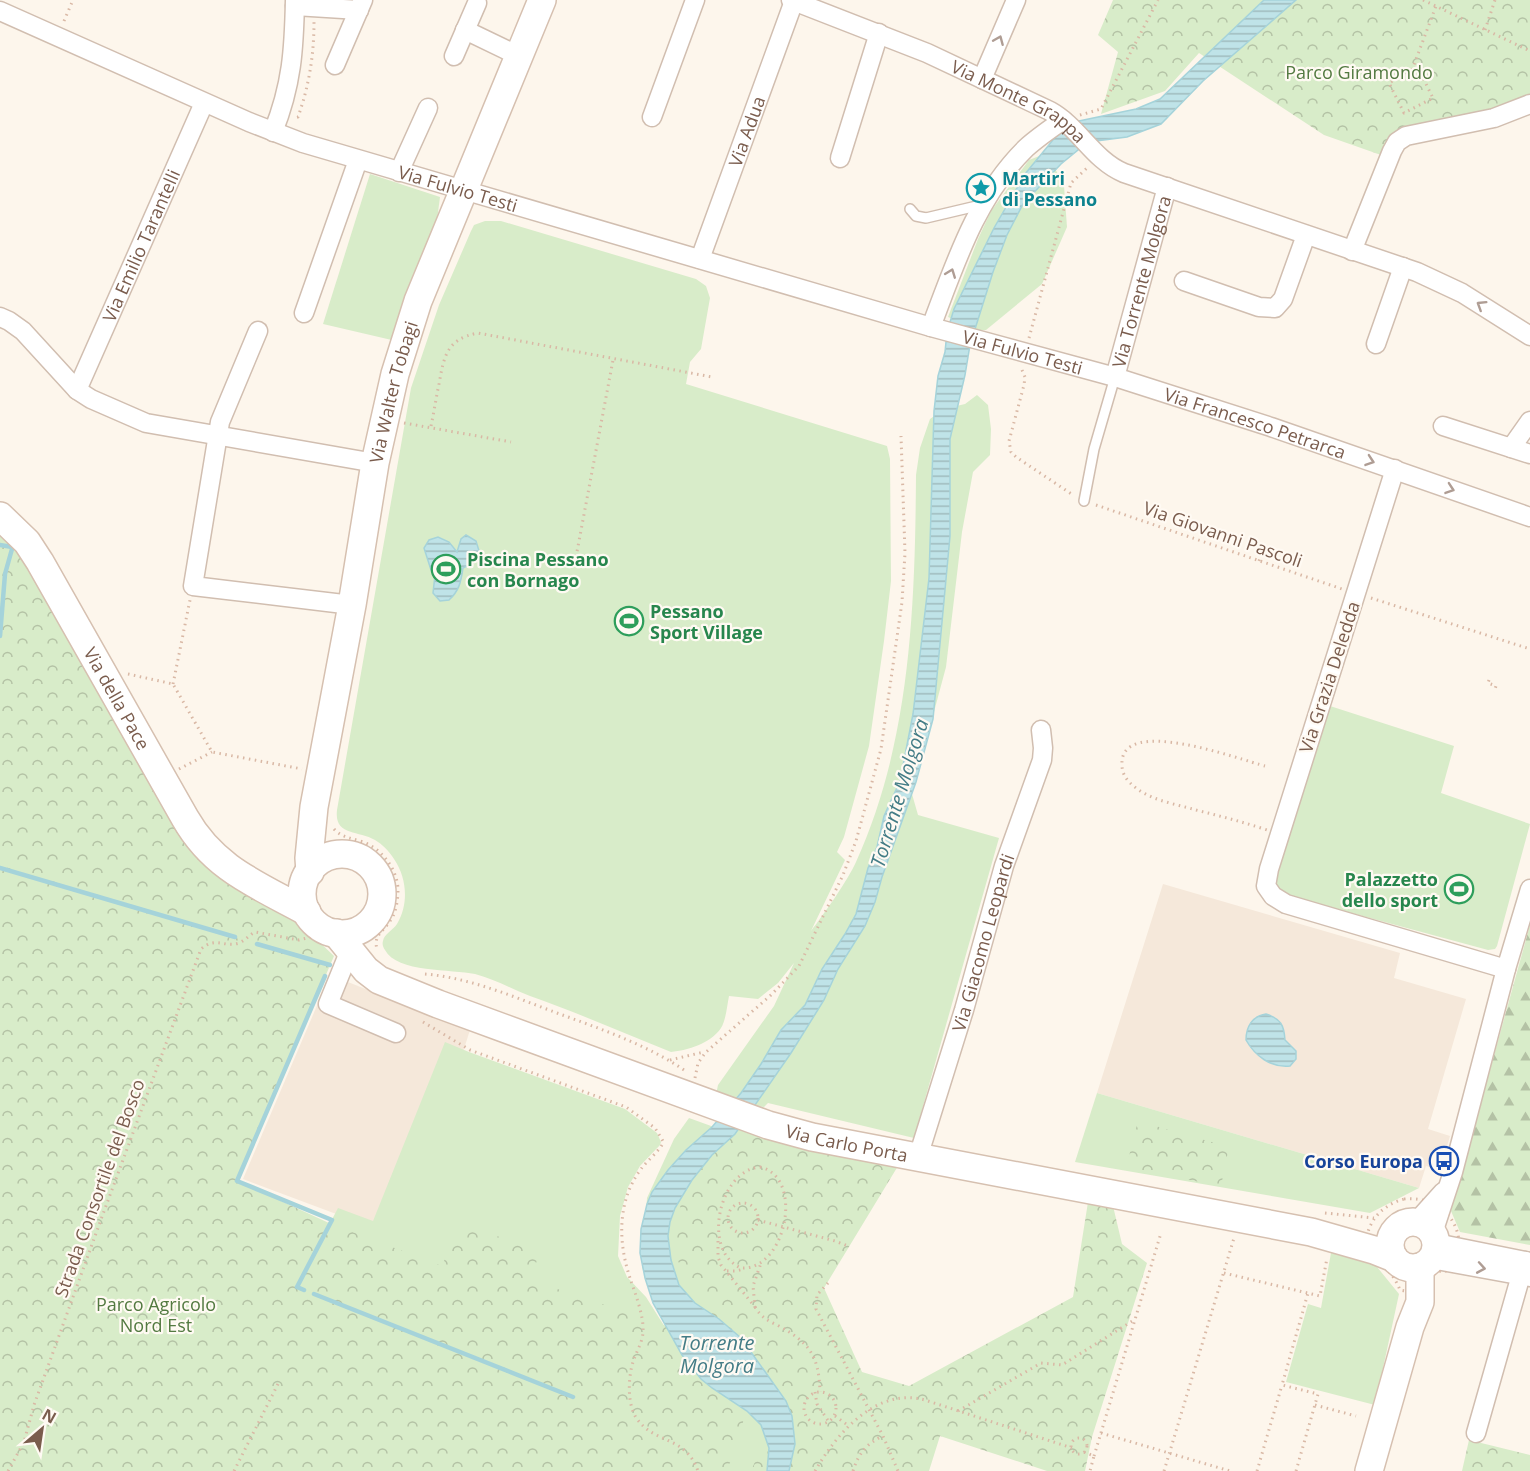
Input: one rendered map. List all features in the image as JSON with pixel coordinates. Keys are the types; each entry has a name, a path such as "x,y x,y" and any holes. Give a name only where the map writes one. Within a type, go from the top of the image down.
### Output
{"street":[{"name":"Via Walter Tobagi","path":"349,855 328,843 321,834 323,816 321,772 384,419 418,301 542,0"},
{"path":"652,117 695,0"},
{"path":"982,79 1016,0"},
{"name":"Via Monte Grappa","path":"793,1 818,5 1050,111 1063,120 1097,155 1118,171 1403,267 1457,291 1530,336"},
{"name":"Via Adua","path":"700,259 793,1"},
{"path":"273,132 290,75 294,46 295,3 361,5 335,65"},
{"path":"454,56 477,3"},
{"name":"Via Fulvio Testi","path":"0,11 273,132 358,160 994,344 1028,359 1115,377"},
{"path":"465,30 519,56"},
{"path":"840,158 879,33"},
{"name":"Via Emilio Tarantelli","path":"77,390 204,103"},
{"path":"1352,251 1392,151 1400,140 1406,136 1494,118 1530,104"},
{"path":"399,172 428,108"},
{"path":"936,329 967,233 983,204 1023,151 1063,120"},
{"path":"304,313 358,160"},
{"name":"Via Torrente Molgora","path":"1115,377 1167,187"},
{"path":"1184,281 1259,307 1275,308 1283,299 1306,235"},
{"path":"1376,344 1403,267"},
{"path":"0,317 23,330 77,390 146,423 375,463"},
{"path":"258,331 223,411 193,586 352,605"},
{"name":"Via Francesco Petrarca","path":"1115,377 1530,517"},
{"path":"1511,448 1530,421"},
{"path":"1443,426 1530,454"},
{"name":"Via Grazia Deledda","path":"1395,470 1269,869 1266,886 1273,896 1286,904 1506,969"},
{"name":"Via della Pace","path":"0,516 27,542 40,562 193,833 210,853 238,874 335,930"},
{"name":"Via Giacomo Leopardi","path":"918,1157 964,1010 1004,866 1042,760 1041,730"},
{"name":"Via Walter Tobagi","path":"308,874 323,816"},
{"path":"335,930 373,920 382,899 378,876 370,865 362,859 349,855 339,854 325,858 308,874 303,894 335,930 328,1004 396,1033"},
{"name":"Via della Pace","path":"238,874 274,885 308,874"},
{"path":"1369,1471 1410,1327 1411,1249 1453,1172 1506,969 1530,889"},
{"name":"Via Carlo Porta","path":"335,930 372,975 400,989 768,1125 812,1137 1311,1233 1411,1249"},
{"path":"1411,1249 1526,1269 1476,1433"}],"lane":[{"path":"910,209 916,216 926,218 983,204"},
{"path":"1084,501 1094,449 1115,377"}],"path":[{"path":"57,37 73,0"},
{"path":"1063,120 1101,109 1158,0"},
{"path":"1424,0 1530,51"},
{"path":"1485,30 1495,0"},
{"path":"1411,72 1418,68 1433,98 1404,113 1389,83 1411,72 1436,6"},
{"path":"1028,359 1038,343 1029,340 1071,183 1097,155"},
{"path":"431,426 443,359 455,342 465,335 478,333 712,377"},
{"name":"Via Giovanni Pascoli","path":"1028,359 1024,385 1009,441 1011,452 1084,501 1356,594 1530,649"},
{"path":"576,557 613,360"},
{"path":"384,419 511,442"},
{"path":"456,979 495,989 593,1026 669,1060 686,1071 694,1080 698,1063 706,1052 771,995 799,966 843,875 856,840 881,749 902,602 904,553 901,436"},
{"path":"1259,561 1263,549"},
{"path":"193,586 173,684 212,752"},
{"path":"118,672 173,684"},
{"path":"1490,680 1488,683 1496,686 1494,692"},
{"path":"1265,766 1176,742 1158,740 1140,742 1128,748 1122,758 1126,778 1149,796 1280,834"},
{"path":"174,771 212,752 321,772"},
{"path":"323,816 343,837 371,845 383,856 394,872 398,887 396,909 391,921 376,939 378,953"},
{"name":"Strada Consortile del Bosco","path":"8,1471 24,1442 34,1405 201,949 214,942 238,943 255,932 299,940 335,930"},
{"path":"419,1018 470,1050 626,1107 659,1132 663,1141 633,1182 622,1216 623,1257 643,1324 643,1337 631,1371 631,1403 638,1420 651,1432 678,1444 687,1451 698,1471"},
{"path":"669,1060 706,1052"},
{"path":"725,1270 736,1271 761,1263 774,1251 783,1227 786,1207 785,1193 776,1176 764,1168 750,1169 733,1181 727,1192 722,1209 718,1257 725,1270 763,1317 794,1334 810,1349 816,1362 817,1404 829,1422"},
{"path":"1411,1249 1428,1289 1430,1279 1435,1273 1443,1270 1451,1272 1411,1249 1377,1215 1392,1203 1417,1198 1411,1249 1400,1290 1395,1279 1379,1261 1411,1249 1455,1226 1411,1249"},
{"path":"737,1204 748,1204 756,1210 758,1220 752,1231 737,1232 728,1223 729,1211 737,1204"},
{"path":"722,1209 729,1211"},
{"path":"1164,1471 1235,1238 1228,1216"},
{"path":"758,1220 848,1246"},
{"path":"1090,1471 1161,1233"},
{"path":"719,1236 721,1246 729,1260 745,1268"},
{"path":"1224,1274 1320,1296 1327,1257"},
{"path":"755,1307 753,1286 761,1263"},
{"path":"828,1283 820,1289 816,1298 816,1310 883,1436 898,1471"},
{"path":"1257,1471 1308,1293"},
{"path":"958,1411 1041,1363 1062,1365 1135,1319"},
{"path":"234,1471 279,1382"},
{"path":"1282,1384 1318,1394 1296,1471"},
{"path":"818,1392 828,1394 835,1400 835,1416 829,1422 814,1423 806,1415 805,1402 810,1395 818,1392"},
{"path":"815,1471 849,1426 869,1410 886,1402 907,1397 1072,1448 1077,1453 1084,1452 1094,1456"},
{"path":"1315,1405 1356,1416"},
{"path":"835,1416 849,1426"},
{"path":"1101,1433 1230,1471"},
{"path":"853,1471 857,1459 866,1447 883,1436"},
{"path":"1072,1448 1074,1441 1081,1439 1087,1445 1084,1452"}],"shaded area":[{"path":"1163,884 1400,953 1394,978 1466,999 1428,1129 1450,1136 1440,1170 1426,1166 1419,1188 1097,1093"},
{"path":"330,975 470,1030 403,1239 243,1179"}],"green space":[{"name":"Parco Giramondo","path":"1113,0 1530,0 1530,94 1381,155 1324,135 1199,53 1165,91 1101,114 1118,52 1098,35"},
{"path":"1047,153 1064,186 1067,227 1042,284 986,330 978,330 948,317 991,211 1029,160"},
{"path":"370,174 440,197 436,228 396,341 323,324"},
{"name":"Pessano Sport Village","path":"485,221 501,221 696,279 706,286 710,298 701,349 690,362 686,384 887,446 890,459 891,581 869,746 844,837 837,852 845,860 811,931 842,887 856,862 874,816 899,721 911,623 916,475 920,448 930,419 944,409 965,404 977,395 988,405 991,429 990,455 973,472 962,532 946,667 912,794 918,815 999,838 914,1138 768,1103 764,1107 732,1103 716,1095 718,1085 774,1006 794,963 778,983 758,999 729,996 723,1025 711,1038 691,1048 671,1052 482,976 465,972 426,969 401,963 391,957 384,948 384,939 397,924 405,900 402,874 392,856 375,840 343,828 337,818 337,810 411,388 439,305 471,231 474,225"},
{"name":"Parco Agricolo Nord Est","path":"0,533 16,548 136,741 174,815 297,912 311,934 334,956 238,1181 329,1223 442,1266 459,1224 540,1250 531,1280 699,1337 746,1403 739,1448 725,1471 0,1471"},
{"path":"1330,706 1454,746 1441,793 1530,824 1495,949 1488,950 1285,895 1275,884 1274,874"},
{"path":"1530,925 1530,1245 1460,1232 1451,1211"},
{"path":"445,1042 625,1109 657,1133 660,1145 640,1166 628,1187 620,1216 618,1256 627,1277 646,1297 668,1332 275,1471 295,1290 338,1208 373,1221"},
{"path":"1097,1093 1419,1188 1370,1213 1075,1162"},
{"path":"689,1118 736,1135 791,1471 724,1471 642,1267 647,1198 674,1139"},
{"path":"1138,1121 1229,1147 1221,1186 1126,1168"},
{"path":"737,1127 898,1166 824,1288 862,1372 909,1386 1073,1297 1088,1202 1113,1206 1122,1244 1147,1263 1092,1437 1085,1471 1047,1471 940,1436 929,1471 751,1471 770,1427 716,1319 690,1285 678,1261 676,1228 681,1203 699,1165"},
{"path":"1331,1253 1373,1262 1399,1294 1375,1405 1286,1382 1308,1304 1321,1308"},
{"path":"1469,1440 1530,1455 1530,1471 1462,1471"}],"water":[{"name":"Torrente Molgora","path":"1264,0 1296,0 1203,81 1161,124 1127,137 1096,141 1083,146 1061,164 1023,204 1007,235 970,345 950,439 950,536 933,719 916,782 865,926 838,969 824,1000 791,1053 735,1134 712,1155 692,1180 675,1208 670,1222 668,1236 671,1260 679,1285 695,1303 741,1338 786,1401 792,1416 795,1444 789,1471 767,1471 769,1448 761,1425 747,1411 701,1379 682,1355 653,1303 640,1253 641,1229 647,1204 652,1192 668,1170 712,1127 741,1093 781,1030 805,1005 822,969 856,914 884,816 900,781 913,714 929,578 934,411 938,376 954,309 994,228 1025,174 1057,135 1079,121 1136,109 1160,99"},
{"name":"Piscina Pessano con Bornago","path":"466,535 476,541 480,554 473,563 463,568 459,586 452,597 449,600 440,601 433,593 435,575 431,570 424,548 429,540 438,537 449,542 457,552 461,539"},
{"path":"1266,1014 1281,1023 1285,1040 1296,1051 1296,1059 1290,1066 1276,1065 1264,1060 1246,1040 1251,1023 1257,1017"}],"waterway":[{"path":"0,545 12,547"},
{"path":"0,636 5,574 12,549"},
{"path":"0,868 235,937"},
{"path":"257,944 330,965"},
{"path":"304,1290 297,1287 332,1220 237,1181 325,976"},
{"path":"314,1294 573,1397"}],"place":[{"name":"Martiri di Pessano","path":"981,188"},
{"name":"Piscina Pessano con Bornago","path":"446,569"},
{"name":"Pessano Sport Village","path":"629,621"},
{"name":"Palazzetto dello sport","path":"1459,889"},
{"name":"Corso Europa","path":"1444,1161"}]}
